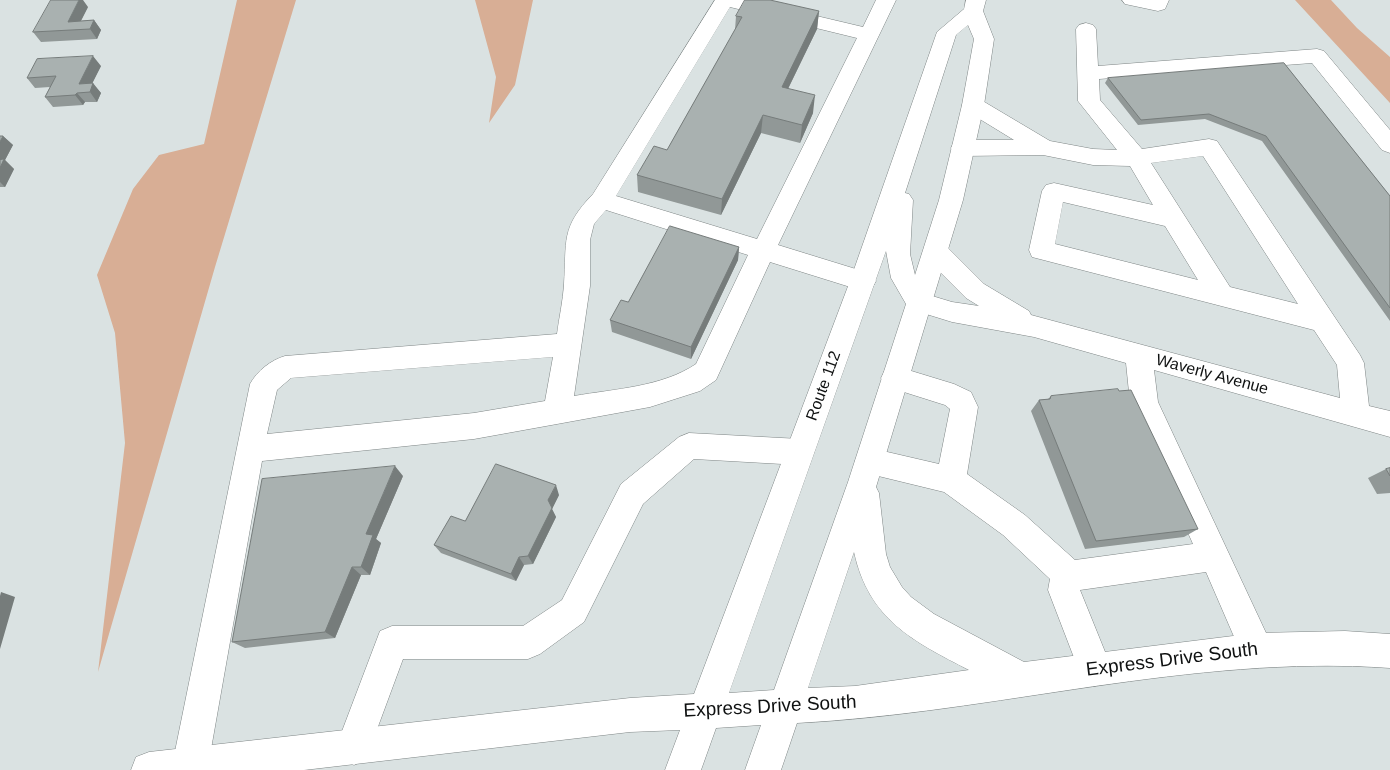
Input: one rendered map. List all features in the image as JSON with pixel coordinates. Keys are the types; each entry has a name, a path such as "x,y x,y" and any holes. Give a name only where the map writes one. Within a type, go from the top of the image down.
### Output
{"main road":[{"path":"557,412 577,284 576,244 581,225 586,214 601,200 725,0 869,34"},
{"path":"250,449 474,426 557,412 650,395 690,383 706,372 763,249 886,0"},
{"path":"1132,0 1158,5 1159,0"},
{"name":"Route 112","path":"762,770 867,472 951,200 973,105 984,39 972,3"},
{"name":"Route 112","path":"682,770 863,281 947,32 972,3"},
{"path":"1086,29 1089,101 1136,157 1221,295"},
{"path":"1088,73 1317,56 1390,145"},
{"path":"973,105 1043,147"},
{"path":"962,148 1043,147 1093,157 1136,157 1209,147 1350,363 1356,414"},
{"path":"903,166 898,256 899,270 903,281 919,302"},
{"path":"1173,219 1054,191 1041,250 1322,321"},
{"path":"601,200 863,281"},
{"name":"Waverly Avenue","path":"936,252 975,291 1034,326"},
{"name":"Waverly Avenue","path":"919,302 952,312 1034,326 1390,424"},
{"path":"190,766 264,384 285,367 568,344"},
{"path":"1139,355 1144,402 1257,650"},
{"path":"895,378 954,396 961,400 964,407 951,480"},
{"path":"354,747 392,643 528,642 573,612 632,494 689,446 800,452"},
{"path":"1022,679 924,629 892,602 876,573 870,552 867,472 951,480 1014,525 1070,576"},
{"path":"1095,669 1064,590 1065,582 1070,576 1214,556"},
{"name":"Express Drive South","path":"150,770 630,715 856,703 1095,669 1257,650 1345,648 1390,651"}],"shaded area":[{"path":"237,0 296,0 215,267 98,672 125,443 115,333 97,275 133,189 159,155 204,144"},
{"path":"475,0 533,0 515,85 489,123 496,77"},
{"path":"1295,0 1331,0 1357,28 1390,57 1390,103"}],"building":[{"path":"51,0 79,0 68,22 94,20 90,29 33,32"},
{"path":"745,0 770,0 819,11 782,87 815,95 802,125 763,115 722,199 637,175 654,146 667,150 742,17 736,16"},
{"path":"93,56 79,84 93,83 90,92 45,97 56,76 27,78 37,59"},
{"path":"1284,63 1390,196 1390,308 1266,136 1209,114 1141,120 1108,78"},
{"path":"4,159 0,168 0,160"},
{"path":"670,226 739,247 691,347 610,320 621,300 628,302"},
{"path":"1118,389 1119,391 1131,390 1198,529 1096,541 1039,400 1050,399 1051,396"},
{"path":"496,464 556,485 548,500 552,508 528,556 519,557 511,574 434,545 451,516 465,521"},
{"path":"395,466 366,534 373,535 361,567 352,567 325,632 232,642 262,479"},
{"path":"1390,468 1390,476 1386,469"}]}
